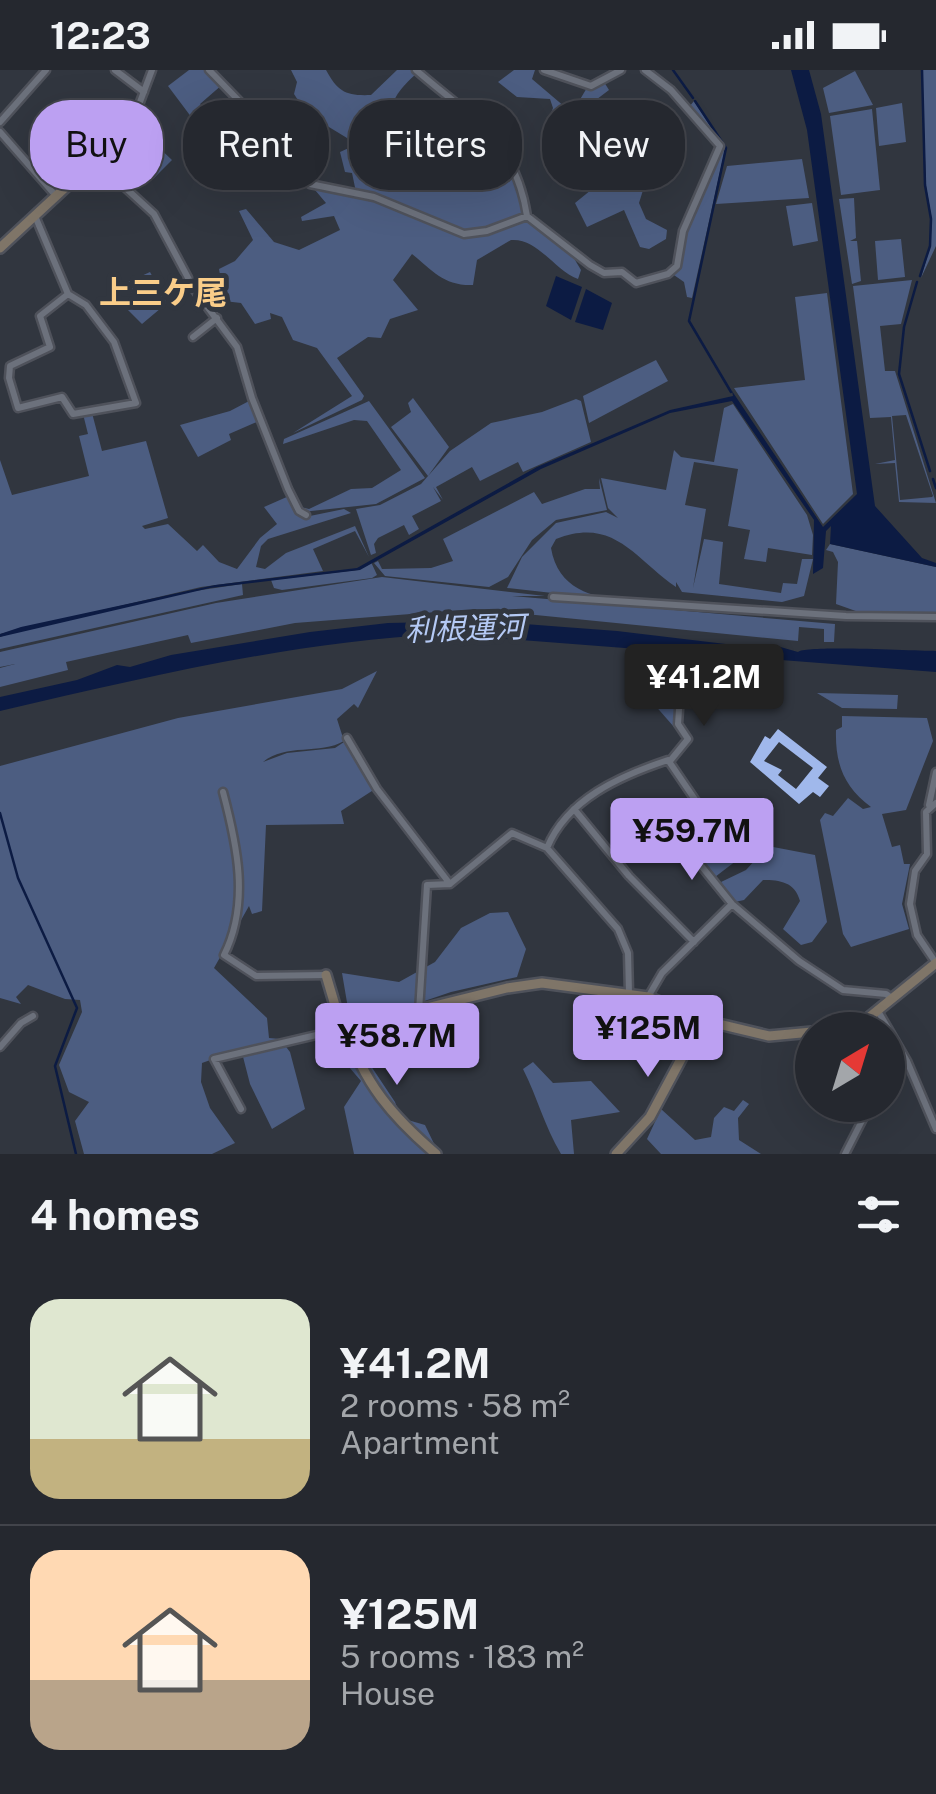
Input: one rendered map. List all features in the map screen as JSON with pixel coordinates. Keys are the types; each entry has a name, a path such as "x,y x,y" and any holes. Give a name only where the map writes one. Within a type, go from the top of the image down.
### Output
{"street":[{"path":"0,122 46,70"},
{"path":"114,70 144,92"},
{"path":"141,100 152,70"},
{"path":"209,70 246,108 277,160 310,184 374,196 464,234 527,216"},
{"path":"416,70 500,142 522,186 527,216 604,273 622,272 636,283 675,269 682,232 720,146 671,90 645,70"},
{"path":"544,70 590,86 621,70"},
{"path":"0,132 56,196"},
{"path":"0,248 62,190"},
{"path":"128,190 154,214 194,289 237,346 252,398 288,490 299,511 306,515"},
{"path":"36,216 68,294 86,304 114,342 136,402 73,414 62,397 18,408 9,378 10,366 50,347 40,316 68,294"},
{"path":"193,337 218,318"},
{"path":"553,596 846,616 936,617"},
{"path":"547,848 554,830 574,808 610,785 670,761 688,739 678,724 681,680"},
{"path":"347,738 384,799 450,884"},
{"path":"670,761 696,802 690,852 732,904 788,954 839,988 886,994 892,999"},
{"path":"936,772 932,805 924,827 927,854 915,871 910,904 917,935 936,963 878,1011 907,1061 936,1129"},
{"path":"223,792 238,856 239,888 235,926 224,954 256,976 326,975 359,1066 371,1086 436,1154"},
{"path":"574,808 629,876 694,942"},
{"path":"419,1012 427,885 450,884 507,834 547,848 624,939 629,994"},
{"path":"648,998 656,980 732,904"},
{"path":"240,1110 214,1059 525,984 629,994 702,1020 769,1036 795,1034"},
{"path":"0,1047 21,1023 33,1016"},
{"path":"616,1154 650,1117 702,1020"},
{"path":"846,1154 862,1122"}],"shaded area":[{"path":"189,70 207,70 223,84 205,100 183,100 183,106 168,86"},
{"path":"291,70 326,70 344,91 371,95 397,70 417,73 394,100 349,100 349,142 329,127 329,100 298,100 294,94 297,82"},
{"path":"514,70 535,70 532,79 557,100 517,97 498,82"},
{"path":"922,70 936,70 936,246 921,278 930,247 932,220 926,186"},
{"path":"855,71 873,105 829,113 823,88"},
{"path":"604,82 609,90 596,100 580,100 588,86"},
{"path":"694,101 725,149 692,298 687,297 684,282 671,273 720,142 689,107"},
{"path":"902,103 906,142 879,146 876,108"},
{"path":"872,109 880,190 841,195 830,116"},
{"path":"349,148 349,173 345,172 340,152"},
{"path":"163,151 172,160 163,169"},
{"path":"802,159 809,198 716,204 727,166"},
{"path":"329,186 356,192 522,189 525,214 477,232 448,231 478,234 527,217 577,256 575,260 581,270 578,279 538,249 511,240 477,260 473,285 463,285 439,276 412,254 393,280 418,310 390,319 381,338 368,337 337,358 364,396 362,400 293,433 352,396 317,348 293,340 282,317 270,313 271,319 255,324 241,303 224,301 218,291 222,287 219,269 235,261 253,240 239,211 246,209 274,242 299,250 340,230 334,216 302,221 301,217 326,203 315,190 329,190"},
{"path":"591,190 643,190 639,203 646,219 667,230 666,239 649,249 640,247 624,210 587,227 575,203"},
{"path":"854,198 856,238 850,241 857,241 861,281 852,284 839,199"},
{"path":"812,203 818,241 793,246 786,206"},
{"path":"901,239 905,277 878,280 875,241"},
{"path":"150,272 167,303 142,324 127,309 137,301 126,283"},
{"path":"912,280 901,324 880,326 885,371 895,371 936,503 899,502 895,463 875,464 895,460 891,417 870,418 853,286","holes":["906,415 933,496 900,500 892,416"]},
{"path":"827,293 853,494 823,524 734,388 805,380 795,297"},
{"path":"656,360 668,381 589,423 583,396"},
{"path":"413,398 449,447 428,476 391,427 411,412 408,403"},
{"path":"576,399 581,401 591,442 523,472 518,462 480,481 472,467 436,487 443,500 433,487 441,501 412,516 419,529 409,535 404,525 378,538 374,544 376,553 371,555 356,509 380,505 421,484 450,451 491,423 542,412"},
{"path":"251,400 259,421 229,434 231,440 198,457 180,425 230,411"},
{"path":"369,401 425,478 376,504 302,512 274,446 301,507 309,509 351,489 372,488 401,470 367,421 354,420 283,444 284,439"},
{"path":"733,404 807,515 813,535 812,555 768,548 766,562 744,559 750,530 728,526 738,469 694,462 685,505 706,509 693,588 704,539 723,542 719,584 781,593 783,583 797,584 802,559 813,559 804,596 782,602 682,592 676,582 676,587 622,544 593,533 556,539 551,548 561,574 580,590 633,602 507,588 522,557 556,523 606,512 618,518 608,508 601,478 666,490 674,450 681,457 714,462 724,408"},
{"path":"92,413 102,451 146,441 168,518 142,526 145,529 168,524 197,551 203,545 219,562 237,569 260,538 277,524 264,507 289,496 305,517 344,509 351,513 268,539 261,546 256,567 265,569 286,553 355,526 369,557 355,531 313,549 323,571 201,587 0,634 0,460 12,495 89,476 79,436 88,434 83,414"},
{"path":"599,478 607,510 556,520 532,540 508,577 489,587 385,576 374,563 378,561 382,569 431,568 453,561 443,539 534,492 542,504 585,489 600,489"},
{"path":"830,544 936,567 936,615 867,615 836,604 838,562 833,552 826,550"},
{"path":"371,562 377,575 372,578 282,590 274,588 271,580 358,570"},
{"path":"382,577 545,596 512,596 835,624 834,642 824,642 824,629 799,627 798,641 475,609 295,623 191,643 188,635 66,662 68,670 0,687 0,668 15,664 0,667 0,652 216,603"},
{"path":"242,584 243,595 0,649 0,637 12,633 188,592"},
{"path":"377,671 358,708 354,704 337,719 344,741 324,748 282,753 263,762 287,753 335,748 347,740 375,789 341,811 344,824 266,825 262,911 252,914 249,906 214,968 267,1018 269,1038 280,1039 290,1052 305,1109 272,1129 250,1084 241,1049 202,1063 201,1082 210,1108 235,1143 212,1154 84,1154 75,1121 89,1102 69,1092 59,1065 82,1012 80,1000 65,999 28,985 16,997 21,1004 0,998 0,766 178,718 342,689"},
{"path":"632,679 674,683 674,727"},
{"path":"817,693 898,695 897,709 842,708"},
{"path":"842,716 927,718 933,741 906,810 882,814 892,847 900,845 904,864 910,864 902,904 909,929 851,947 843,934 820,820 825,813 833,816 848,798 863,809 871,807 848,783 840,764 836,730 842,727"},
{"path":"745,820 762,841 715,877 698,855"},
{"path":"768,846 815,855 827,922 812,942 801,945 783,929 800,901 791,886 763,880 744,900 735,902 721,882 746,870"},
{"path":"508,912 526,949 517,977 451,992 351,1026 342,973 399,982 435,962 461,928 490,913"},
{"path":"363,1054 395,1102 401,1118 425,1125 439,1154 354,1154 344,1107 361,1081 349,1067"},
{"path":"533,1062 553,1083 591,1081 620,1112 571,1120 574,1154 561,1154 550,1133 523,1069"},
{"path":"743,1100 749,1104 738,1118 739,1140 761,1154 661,1154 647,1139 661,1109 695,1140 711,1137 714,1118 724,1107 734,1111"}],"water":[{"path":"791,70 809,70 821,114 875,506 922,558 936,563 936,567 830,544 831,526 826,531 823,568 813,574 814,520 732,401 670,413 541,469 360,570 210,588 0,637 21,627 215,585 357,568 537,467 670,410 733,396 732,391 823,527 857,494 807,130"},
{"path":"556,276 582,287 571,320 546,306"},
{"path":"586,289 612,303 603,330 575,322"},
{"name":"利根運河","path":"483,621 617,631 759,648 777,646 798,652 936,651 936,672 442,634 275,653 0,711 0,697 77,680 117,665 130,667 171,655 310,632 388,623"}],"building":[{"path":"778,729 827,767 818,778 829,786 820,797 813,792 799,804 750,762 765,736 770,739","holes":["779,742 813,768 796,789 778,775 782,770 764,761"]}],"waterway":[{"path":"673,70 693,98"},
{"path":"920,276 930,246 931,219 925,185 922,70"},
{"path":"695,101 726,148 689,321 731,392"},
{"path":"917,282 904,327 899,374 930,471"},
{"path":"933,479 936,488"},
{"path":"0,813 18,878 77,1008 55,1066 76,1154"}],"district":[{"name":"上三ケ尾","path":"163,293"}]}
